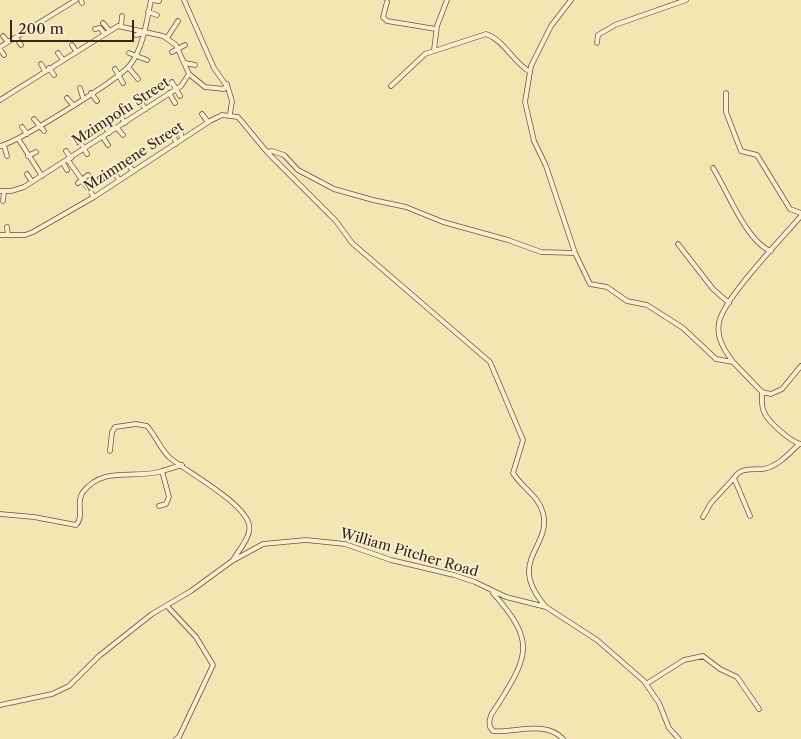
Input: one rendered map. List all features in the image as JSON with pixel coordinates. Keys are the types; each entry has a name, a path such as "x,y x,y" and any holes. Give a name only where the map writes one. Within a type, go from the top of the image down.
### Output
{"street":[{"path":"6,53 1,46 76,0"},
{"path":"7,156 2,146 19,140 49,119 114,80 128,67 135,56 152,0 159,1"},
{"path":"184,0 214,68 227,84 232,101 230,114 238,117 267,152 336,221 352,244 490,362 523,440 513,473 539,502 543,514 544,526 530,556 529,567 531,585 536,595 546,607"},
{"path":"434,50 436,29 446,0"},
{"path":"571,0 551,26 531,66 525,102 534,141 546,166 575,252 590,284 607,286 627,301 647,306 683,328 716,359 733,362"},
{"path":"597,43 598,36 615,25 686,0"},
{"path":"387,2 383,15 387,21 436,29"},
{"path":"54,5 57,12"},
{"path":"66,6 70,11"},
{"path":"52,14 56,20"},
{"path":"141,16 157,15"},
{"path":"121,26 122,16"},
{"path":"30,20 34,26"},
{"path":"160,42 178,21"},
{"path":"104,23 106,34"},
{"path":"4,104 0,100 63,60 68,54 121,26 165,37 177,47 185,63 185,70 199,84 214,90 224,89 227,84"},
{"path":"95,29 100,28 106,34"},
{"path":"136,35 143,32"},
{"path":"391,86 425,54 486,34 496,39 523,68 530,72"},
{"path":"3,36 8,42"},
{"path":"16,38 21,45"},
{"path":"77,42 82,48"},
{"path":"90,42 93,48"},
{"path":"172,52 184,42"},
{"path":"72,45 76,51"},
{"path":"58,53 63,60"},
{"path":"129,53 146,60"},
{"path":"185,63 195,65"},
{"path":"41,64 57,70"},
{"path":"128,67 138,79"},
{"path":"49,68 54,75"},
{"path":"33,70 39,83"},
{"path":"115,70 123,83"},
{"path":"191,76 199,76"},
{"name":"Mzimpofu Street","path":"2,191 11,191 37,179 176,89 191,76"},
{"path":"23,78 26,83"},
{"path":"114,80 118,85"},
{"path":"172,82 180,96"},
{"path":"12,84 16,90"},
{"path":"80,88 84,98 89,102"},
{"path":"91,93 97,101"},
{"path":"169,93 175,103"},
{"path":"726,93 726,112 741,151 757,155 790,209 801,215 744,281 719,322 719,335 724,350 733,362 762,392 777,393 801,366"},
{"path":"67,98 73,105"},
{"path":"141,103 146,109"},
{"path":"155,103 158,109"},
{"path":"63,111 68,115"},
{"path":"58,114 63,120"},
{"path":"119,114 124,123"},
{"path":"202,114 208,122"},
{"name":"Mzimnene Street","path":"1,235 25,235 94,197 208,122 222,115 230,114"},
{"path":"134,116 138,122"},
{"path":"34,119 44,131"},
{"path":"49,119 54,125"},
{"path":"103,124 109,133"},
{"path":"178,126 182,140"},
{"path":"22,127 27,134"},
{"path":"117,128 123,135"},
{"path":"174,135 176,144"},
{"path":"103,137 108,144"},
{"path":"19,140 23,151 47,181"},
{"path":"82,144 86,148 87,154"},
{"path":"86,148 94,149"},
{"path":"66,150 69,159 94,197"},
{"path":"267,152 272,151 284,155 298,170 334,189 406,207 443,222 508,240 541,252 575,252"},
{"path":"28,156 36,152"},
{"path":"63,163 67,170"},
{"path":"127,163 133,171"},
{"path":"713,168 746,226 763,247 771,251"},
{"path":"115,173 120,180"},
{"path":"27,174 32,182"},
{"path":"78,183 88,175"},
{"path":"37,179 40,185"},
{"path":"2,191 2,201"},
{"path":"55,211 59,216"},
{"path":"36,222 36,228"},
{"path":"1,235 5,228 8,235"},
{"path":"678,244 713,289 730,303"},
{"path":"716,359 724,350"},
{"path":"762,392 762,404 767,417 794,442 800,444"},
{"path":"110,451 115,427 144,424 150,429 164,452 219,492 248,521 250,530 232,561"},
{"path":"703,517 711,503 739,472 767,468 800,444"},
{"path":"0,514 34,517 76,525 80,520 78,500 82,493 100,477 110,474 147,476 182,465"},
{"path":"159,506 166,504 169,497 162,471"},
{"path":"734,478 750,516"},
{"name":"William Pitcher Road","path":"0,705 52,694 69,686 99,656 152,614 167,606 232,561 263,544 306,540 345,544 391,560 475,582 492,591 546,607 621,659 646,684 659,703 669,728 679,739"},
{"path":"492,591 512,614 522,631 523,644 520,667 490,716 490,727 498,731 529,728 546,730 563,739"},
{"path":"167,606 196,637 213,664 179,737 176,739"},
{"path":"646,684 684,660 704,656 720,669 738,677 749,698 760,709"}]}
